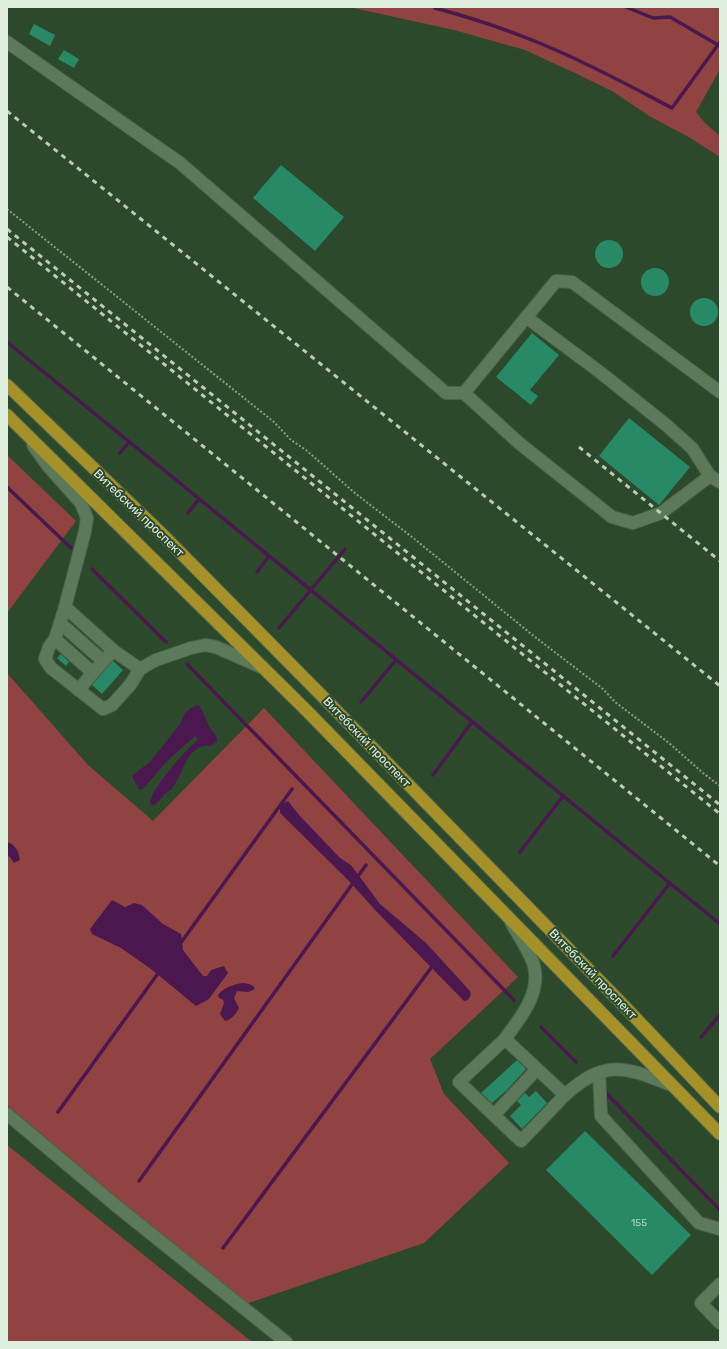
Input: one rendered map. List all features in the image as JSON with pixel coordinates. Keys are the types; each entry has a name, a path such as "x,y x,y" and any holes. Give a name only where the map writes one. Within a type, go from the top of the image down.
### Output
{"main road":[{"name":"Витебский проспект","path":"7,385 161,533 629,1011 720,1107"},
{"name":"Витебский проспект","path":"7,415 263,667 720,1134"}],"lane":[{"path":"10,44 180,163 446,393 464,393 519,443 612,517 633,523 661,513 715,479 692,448 601,373 526,317"},
{"path":"464,393 556,281 572,282 720,392"},
{"path":"21,428 48,466 81,503 87,518 65,607 55,639 49,647 46,659 51,668 103,709 112,705 130,685 140,669 156,660 191,648 206,645 216,646 263,667"},
{"path":"65,607 114,651 140,669"},
{"path":"60,623 104,661"},
{"path":"55,639 93,673"},
{"path":"78,690 114,651"},
{"path":"509,920 534,965 536,975 535,987 528,1007 505,1039 459,1082 521,1141 576,1084 599,1073 616,1068 637,1072 671,1085"},
{"path":"505,1039 565,1095"},
{"path":"494,1115 537,1069"},
{"path":"599,1073 601,1116 699,1222 720,1229"},
{"path":"7,1114 114,1204 286,1342"},
{"path":"720,1284 701,1302 720,1323"}],"path":[{"path":"7,209 274,422 291,440 315,458 356,494 412,537 535,637 603,689 615,702 672,746 720,786"}],"shaded area":[{"path":"349,7 720,7 720,69 696,112 706,124 720,136 720,157 687,136 651,117 612,91 525,50 454,30"},
{"path":"7,455 76,521 7,613"},
{"path":"7,673 88,765 153,821 264,708 518,977 430,1059 444,1094 509,1163 424,1243 243,1305 7,1105"},
{"path":"198,705 202,710 210,728 216,735 217,741 211,746 203,746 196,749 191,754 172,788 152,806 150,802 155,790 178,760 198,739 195,736 167,761 144,788 139,790 132,776 151,761 180,724 185,713"},
{"path":"288,801 300,816 340,858 351,865 380,904 426,943 470,991 471,995 468,1000 464,1001 347,879 280,813 280,805"},
{"path":"7,842 16,849 20,860 14,863 10,857 7,856"},
{"path":"112,900 125,907 134,903 142,905 163,924 181,934 183,950 203,976 207,976 211,970 224,966 228,973 209,999 196,1006 151,969 121,948 92,934 90,929"},
{"path":"243,983 252,985 255,989 248,992 237,991 234,998 239,1008 233,1016 225,1021 220,1014 224,1003 218,995 229,987"},
{"path":"7,1145 252,1342 7,1342"}],"building":[{"path":"34,24 55,35 50,46 29,34"},
{"path":"64,50 79,59 74,68 58,59"},
{"path":"281,165 344,217 315,251 253,198"},
{"path":"609,240 619,244 623,254 619,264 609,268 599,264 595,254 599,244"},
{"path":"655,268 665,272 669,282 665,292 655,296 645,292 641,282 645,272"},
{"path":"704,298 714,302 718,312 714,322 704,326 694,322 690,312 694,302"},
{"path":"532,333 559,355 530,390 538,396 531,405 496,377"},
{"path":"629,418 690,467 659,505 599,456"},
{"path":"61,654 69,662 66,666 57,658"},
{"path":"113,661 123,670 102,694 92,685"},
{"path":"517,1060 526,1069 507,1090 492,1103 481,1093"},
{"path":"536,1091 547,1103 522,1129 510,1116 521,1105 517,1101 525,1093 529,1097"},
{"path":"585,1131 691,1235 652,1275 546,1170"}],"waterway":[{"path":"626,7 653,18 670,17 718,45"},
{"path":"435,8 517,34 544,45 593,67 672,108 720,42"},
{"path":"7,342 720,924"},
{"path":"120,453 129,442"},
{"path":"7,487 71,548"},
{"path":"188,513 199,499"},
{"path":"279,628 345,549"},
{"path":"257,572 269,556"},
{"path":"92,569 166,642"},
{"path":"361,702 396,660"},
{"path":"187,664 514,1000"},
{"path":"433,775 472,722"},
{"path":"180,944 292,789"},
{"path":"520,852 563,796"},
{"path":"139,1181 366,865"},
{"path":"613,956 670,883"},
{"path":"223,1248 434,964"},
{"path":"58,1112 159,972"},
{"path":"701,1037 720,1015"},
{"path":"541,1027 576,1062"},
{"path":"605,1092 720,1210"}],"railway":[{"path":"7,111 720,686"},
{"path":"7,229 720,805"},
{"path":"7,237 720,814"},
{"path":"7,287 720,866"},
{"path":"579,447 720,561"}]}
